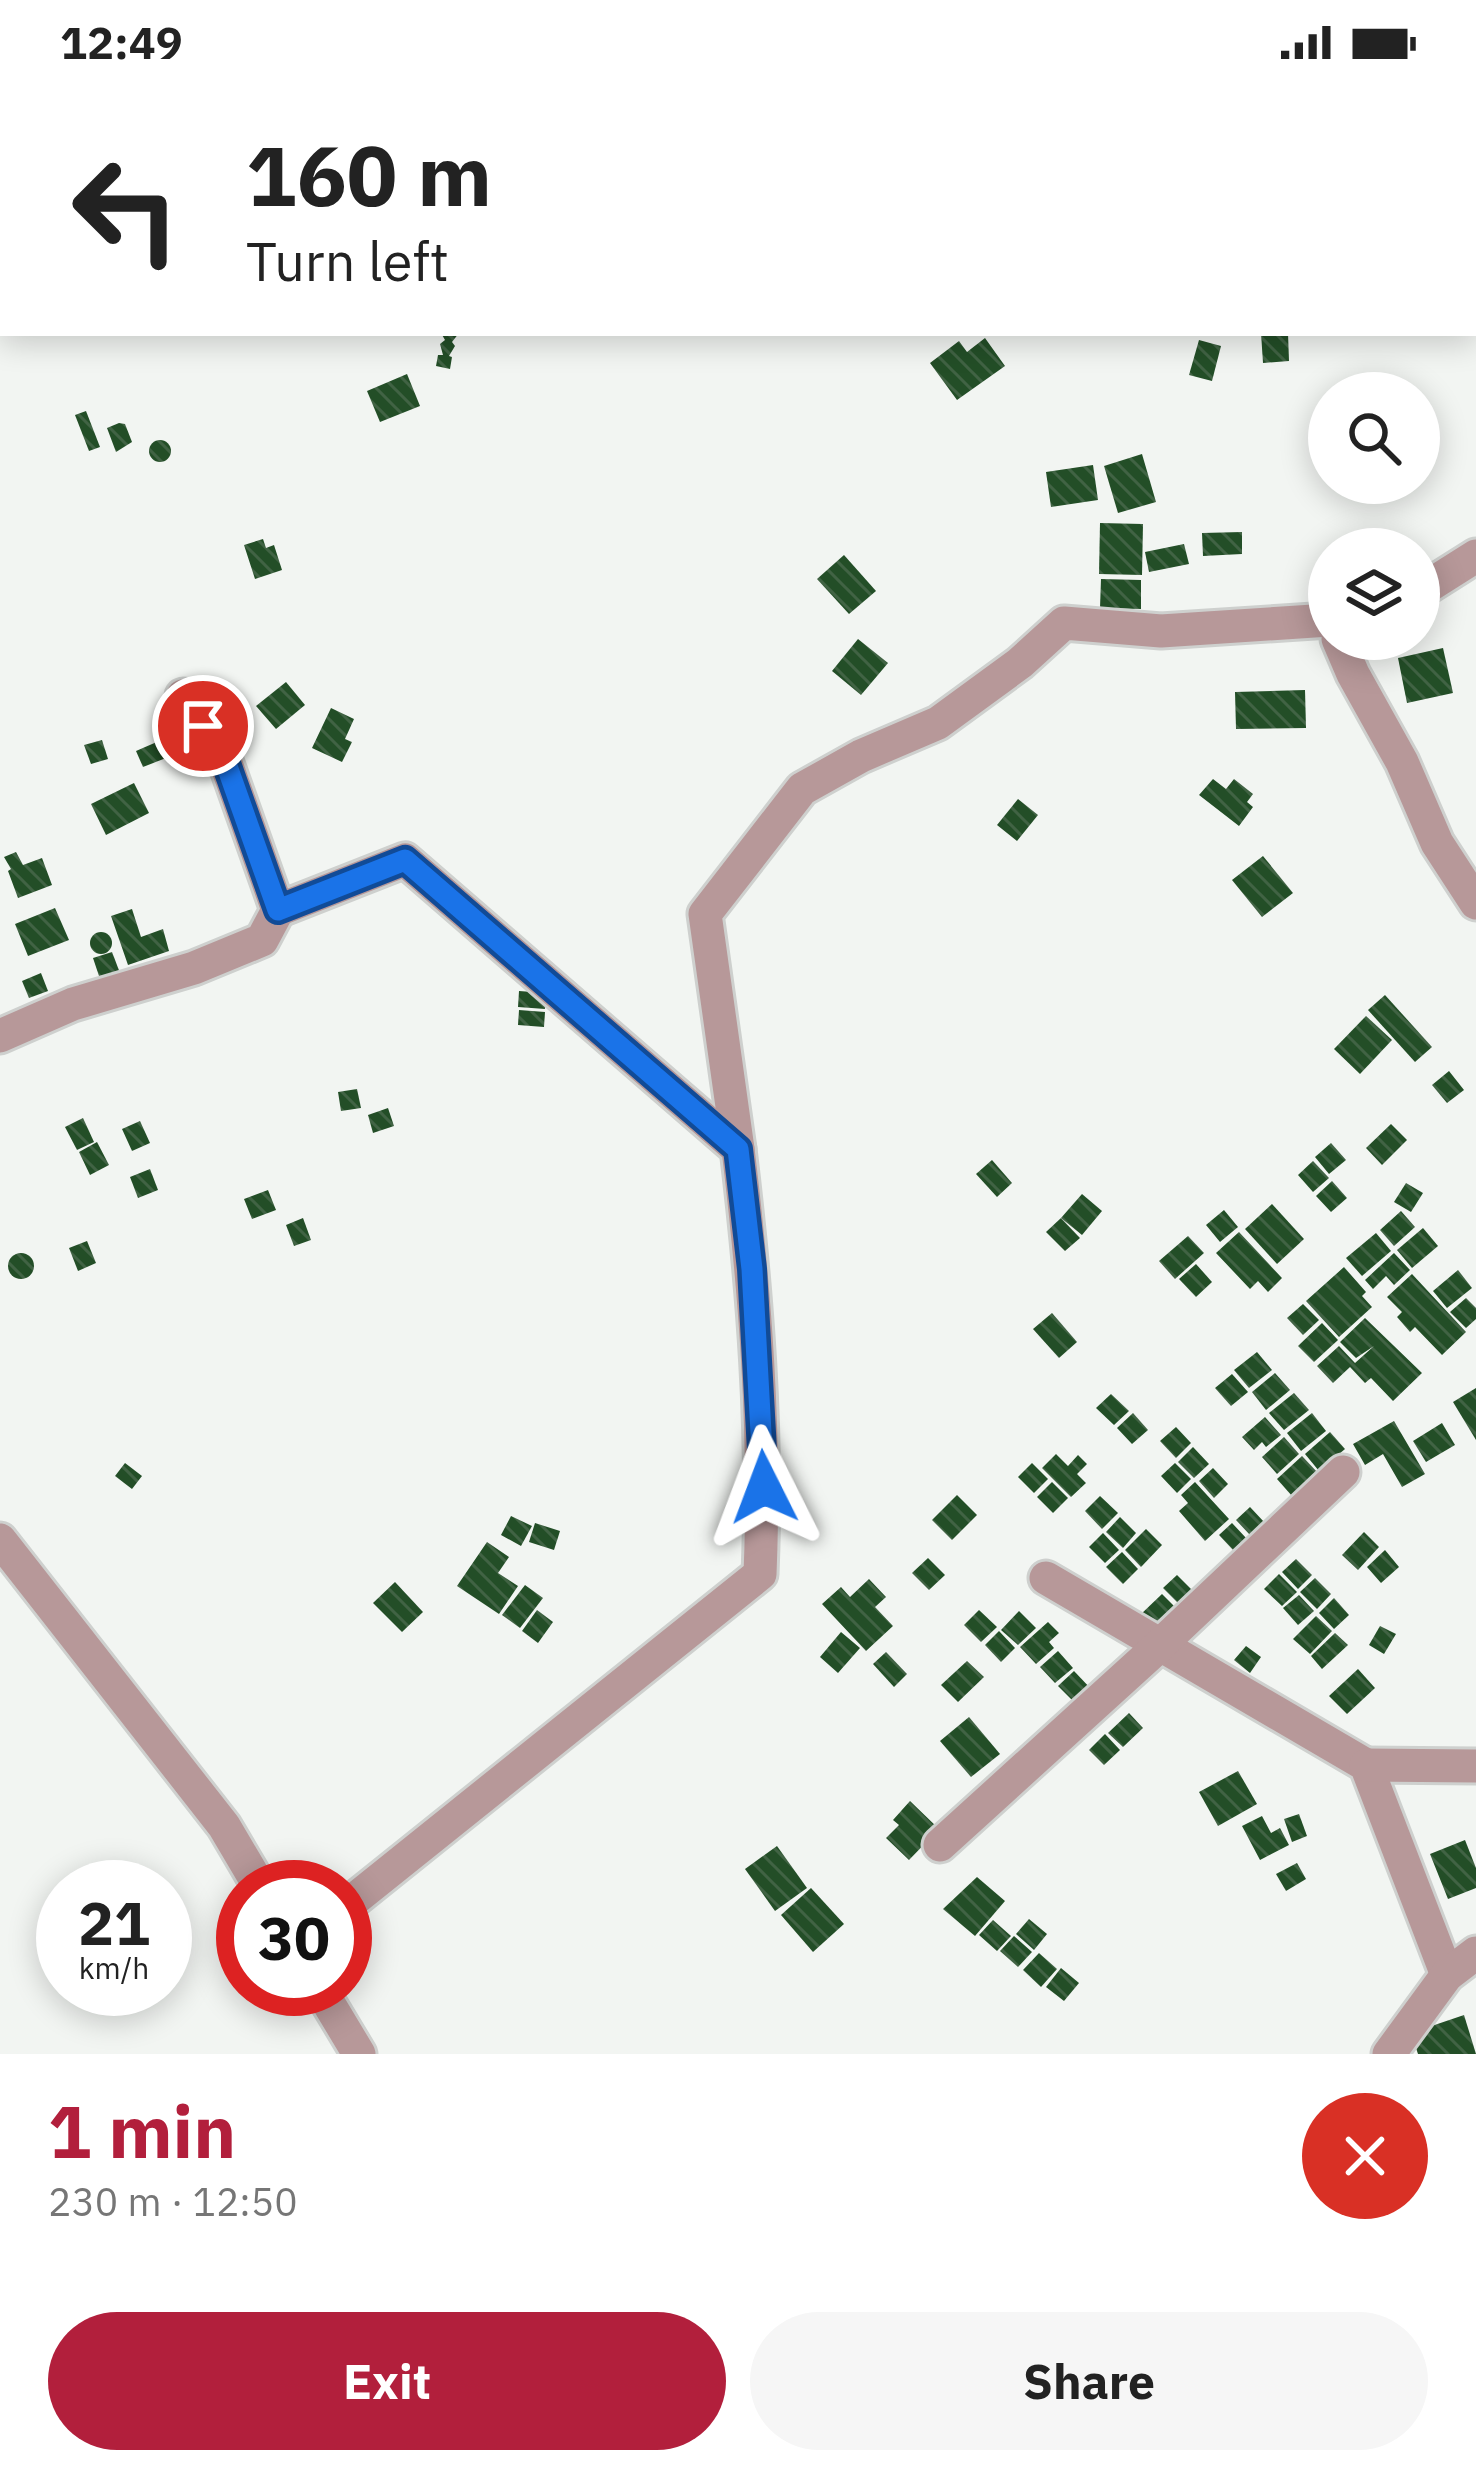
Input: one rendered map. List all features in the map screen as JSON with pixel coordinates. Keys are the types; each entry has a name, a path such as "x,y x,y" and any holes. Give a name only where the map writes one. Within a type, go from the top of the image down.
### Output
{"street":[{"path":"1440,579 1476,556"},
{"path":"372,1885 760,1574 764,1487 752,1269 705,914 802,789 861,756 938,723 1020,663 1064,622 1161,631 1308,621"},
{"path":"1347,660 1402,762 1437,843 1476,902"},
{"path":"183,696 223,755 278,910"},
{"path":"0,1036 73,1004 194,968 262,940 278,910 405,860 738,1149"},
{"path":"940,1845 1343,1472"},
{"path":"0,1540 224,1826 244,1860"},
{"path":"1046,1578 1366,1765 1476,1766"},
{"path":"1366,1765 1447,1976"},
{"path":"1388,2054 1447,1976 1476,1953"},
{"path":"336,2016 358,2054"}],"building":[{"path":"443,336 457,336 450,369 436,366"},
{"path":"1261,336 1288,336 1289,361 1263,363"},
{"path":"985,338 1005,366 957,400 930,363 959,341 967,352"},
{"path":"1199,340 1221,346 1212,381 1189,375"},
{"path":"407,374 420,406 380,422 367,391"},
{"path":"86,411 100,447 89,451 75,415"},
{"path":"125,424 132,442 116,452 107,428"},
{"path":"160,440 171,451 160,462 149,451"},
{"path":"1142,454 1156,502 1118,513 1104,466"},
{"path":"1093,465 1098,500 1051,507 1046,472"},
{"path":"1100,523 1143,524 1142,575 1099,574"},
{"path":"1242,532 1242,554 1203,556 1202,533"},
{"path":"263,539 266,548 274,545 282,570 255,579 244,545"},
{"path":"1184,544 1189,564 1149,572 1145,552"},
{"path":"844,555 876,591 849,614 817,579"},
{"path":"1101,579 1141,580 1141,609 1100,608"},
{"path":"858,639 888,663 861,695 832,671"},
{"path":"1440,649 1453,693 1407,703 1398,660 1440,660"},
{"path":"286,682 305,705 276,729 256,706"},
{"path":"1305,690 1306,728 1236,729 1235,692"},
{"path":"331,708 354,719 345,739 352,742 342,762 312,748"},
{"path":"102,740 108,759 91,764 84,745"},
{"path":"159,741 166,758 143,767 136,751"},
{"path":"1213,779 1226,789 1234,779 1253,794 1247,802 1253,807 1239,826 1199,795"},
{"path":"134,783 149,813 106,835 91,804"},
{"path":"1018,799 1038,815 1017,841 997,825"},
{"path":"16,852 23,865 42,858 52,885 18,898 4,857"},
{"path":"1263,856 1293,893 1262,917 1232,880"},
{"path":"55,908 69,940 28,956 15,924"},
{"path":"132,909 141,937 163,929 169,951 128,965 111,916"},
{"path":"101,932 112,943 101,954 90,943"},
{"path":"112,952 120,973 100,979 93,958"},
{"path":"41,973 48,991 29,998 22,981"},
{"path":"519,991 546,993 545,1009 518,1007"},
{"path":"1385,995 1432,1047 1415,1062 1368,1010"},
{"path":"519,1010 545,1012 544,1027 518,1025"},
{"path":"1366,1016 1392,1040 1360,1074 1334,1049"},
{"path":"1449,1071 1464,1090 1447,1103 1432,1085"},
{"path":"357,1089 361,1108 341,1111 338,1092"},
{"path":"388,1108 394,1126 373,1133 368,1115"},
{"path":"83,1118 94,1142 77,1150 65,1127"},
{"path":"140,1121 150,1143 132,1151 122,1129"},
{"path":"1391,1124 1407,1140 1382,1165 1366,1148"},
{"path":"97,1142 109,1165 90,1175 79,1152"},
{"path":"1331,1143 1346,1160 1329,1174 1315,1157"},
{"path":"992,1160 1012,1183 997,1197 976,1174"},
{"path":"1313,1161 1329,1178 1313,1192 1298,1175"},
{"path":"150,1169 158,1190 138,1198 130,1177"},
{"path":"1332,1181 1347,1198 1331,1212 1316,1196"},
{"path":"1406,1183 1423,1193 1411,1212 1394,1202"},
{"path":"268,1190 276,1210 252,1219 244,1199"},
{"path":"1082,1194 1102,1211 1082,1235 1061,1218"},
{"path":"1272,1204 1304,1239 1277,1264 1245,1229"},
{"path":"1224,1210 1238,1227 1220,1242 1206,1225"},
{"path":"1401,1211 1415,1227 1394,1246 1380,1230"},
{"path":"303,1218 311,1240 294,1246 286,1225"},
{"path":"1061,1218 1080,1238 1065,1251 1046,1232"},
{"path":"1423,1228 1438,1246 1412,1268 1397,1250"},
{"path":"1239,1232 1282,1278 1268,1292 1258,1281 1250,1289 1216,1253"},
{"path":"1376,1233 1391,1251 1362,1276 1346,1258"},
{"path":"1188,1236 1204,1253 1175,1279 1159,1261"},
{"path":"87,1241 96,1263 78,1271 69,1248"},
{"path":"21,1253 34,1266 21,1279 8,1266"},
{"path":"1394,1253 1410,1270 1394,1285 1386,1276 1373,1289 1365,1280"},
{"path":"1196,1264 1212,1282 1196,1297 1179,1279"},
{"path":"1344,1267 1366,1292 1362,1296 1372,1307 1339,1337 1306,1301"},
{"path":"1458,1270 1472,1288 1447,1308 1433,1291"},
{"path":"1412,1274 1466,1332 1442,1355 1415,1327 1410,1332 1397,1317 1402,1312 1387,1297"},
{"path":"1466,1298 1476,1308 1476,1319 1466,1328 1450,1312"},
{"path":"1303,1304 1319,1320 1303,1335 1287,1318"},
{"path":"1052,1313 1077,1342 1059,1358 1033,1329"},
{"path":"1365,1318 1422,1373 1393,1401 1371,1378 1365,1383 1350,1367 1333,1383 1317,1366 1339,1346 1355,1363 1374,1346 1356,1358 1340,1342"},
{"path":"1322,1323 1338,1340 1314,1362 1298,1346"},
{"path":"1257,1352 1272,1370 1249,1388 1234,1370"},
{"path":"1275,1373 1290,1390 1266,1410 1252,1392"},
{"path":"1232,1374 1248,1392 1231,1406 1215,1388"},
{"path":"1476,1388 1476,1440 1453,1402"},
{"path":"1294,1393 1309,1410 1284,1430 1269,1413"},
{"path":"1111,1394 1129,1411 1114,1425 1096,1408"},
{"path":"1133,1413 1148,1430 1132,1444 1117,1428"},
{"path":"1312,1413 1326,1431 1301,1451 1287,1433"},
{"path":"1265,1417 1281,1435 1254,1450 1242,1437"},
{"path":"1394,1421 1425,1474 1402,1487 1383,1454 1365,1465 1353,1444"},
{"path":"1442,1423 1455,1445 1426,1462 1413,1441"},
{"path":"1176,1427 1191,1443 1176,1458 1160,1441"},
{"path":"1330,1432 1345,1449 1319,1471 1305,1454"},
{"path":"1284,1437 1299,1454 1277,1474 1262,1457"},
{"path":"1193,1447 1209,1464 1194,1478 1178,1462"},
{"path":"1056,1454 1068,1466 1078,1455 1087,1464 1077,1474 1086,1483 1071,1497 1042,1468"},
{"path":"1302,1456 1318,1473 1292,1496 1277,1479"},
{"path":"125,1463 142,1476 132,1489 115,1476"},
{"path":"1032,1463 1048,1479 1034,1493 1018,1477"},
{"path":"1175,1463 1191,1479 1177,1493 1161,1476"},
{"path":"1213,1468 1228,1484 1214,1498 1199,1481"},
{"path":"1052,1482 1068,1498 1053,1513 1037,1497"},
{"path":"1195,1482 1229,1519 1205,1541 1179,1511 1188,1503 1181,1495"},
{"path":"957,1495 977,1515 952,1540 932,1520"},
{"path":"1100,1496 1118,1513 1102,1529 1085,1511"},
{"path":"1250,1507 1265,1523 1251,1536 1236,1520"},
{"path":"511,1516 532,1526 521,1546 501,1535"},
{"path":"1120,1517 1136,1533 1123,1548 1106,1532"},
{"path":"535,1523 560,1531 554,1550 529,1542"},
{"path":"1232,1523 1247,1539 1234,1551 1219,1535"},
{"path":"1146,1529 1162,1545 1141,1567 1125,1550"},
{"path":"1364,1532 1379,1547 1358,1570 1342,1555"},
{"path":"1103,1533 1119,1550 1105,1563 1089,1547"},
{"path":"487,1542 509,1557 498,1573 518,1586 499,1614 457,1586"},
{"path":"1385,1550 1399,1567 1381,1583 1367,1567"},
{"path":"1122,1552 1138,1569 1123,1584 1106,1567"},
{"path":"928,1558 945,1575 929,1590 912,1573"},
{"path":"1296,1559 1312,1575 1298,1589 1282,1572"},
{"path":"1279,1574 1297,1592 1282,1606 1264,1589"},
{"path":"1177,1575 1195,1593 1181,1606 1163,1588"},
{"path":"1315,1578 1331,1594 1317,1609 1300,1592"},
{"path":"869,1579 886,1597 875,1607 893,1626 866,1651 822,1604 841,1587 850,1597"},
{"path":"395,1582 423,1612 402,1632 373,1603"},
{"path":"525,1585 543,1598 520,1628 502,1615"},
{"path":"1162,1594 1179,1611 1156,1633 1139,1616"},
{"path":"1299,1595 1314,1611 1298,1625 1283,1608"},
{"path":"1334,1598 1349,1615 1334,1629 1319,1613"},
{"path":"537,1610 553,1622 538,1643 522,1631"},
{"path":"979,1610 997,1627 981,1642 964,1625"},
{"path":"1019,1611 1036,1628 1018,1645 1001,1630"},
{"path":"1316,1616 1332,1631 1310,1654 1293,1639"},
{"path":"1048,1622 1059,1633 1049,1642 1054,1648 1036,1664 1020,1647"},
{"path":"1380,1626 1396,1634 1384,1654 1369,1645"},
{"path":"999,1631 1015,1648 1001,1662 985,1645"},
{"path":"841,1632 860,1648 838,1673 820,1657"},
{"path":"1335,1633 1348,1645 1322,1669 1311,1656"},
{"path":"1246,1646 1261,1657 1250,1673 1234,1660"},
{"path":"1058,1651 1073,1668 1055,1683 1040,1667"},
{"path":"886,1652 907,1674 894,1687 873,1664"},
{"path":"967,1661 984,1677 958,1702 941,1685"},
{"path":"1358,1669 1375,1688 1347,1714 1329,1696"},
{"path":"1074,1671 1093,1691 1078,1706 1058,1686"},
{"path":"1129,1713 1143,1728 1123,1747 1108,1733"},
{"path":"969,1717 1000,1754 971,1777 940,1741"},
{"path":"1105,1734 1120,1750 1104,1765 1089,1750"},
{"path":"1238,1771 1257,1804 1218,1826 1199,1792"},
{"path":"910,1801 939,1829 909,1860 886,1838 899,1825 893,1820"},
{"path":"1299,1814 1307,1836 1292,1842 1284,1819"},
{"path":"1262,1816 1271,1833 1280,1828 1289,1845 1260,1860 1242,1826"},
{"path":"1465,1840 1476,1868 1476,1888 1448,1899 1430,1854"},
{"path":"777,1846 807,1888 775,1911 745,1869"},
{"path":"1297,1863 1306,1879 1286,1891 1276,1874"},
{"path":"977,1877 1005,1901 975,1936 943,1909"},
{"path":"811,1888 844,1924 813,1952 781,1915"},
{"path":"1029,1919 1047,1934 1034,1950 1016,1934"},
{"path":"993,1920 1011,1936 997,1951 979,1935"},
{"path":"1014,1936 1032,1952 1018,1967 1000,1951"},
{"path":"1039,1953 1057,1969 1041,1987 1023,1970"},
{"path":"1061,1968 1079,1983 1064,2001 1046,1987"},
{"path":"1464,2015 1476,2054 1418,2054 1411,2033"}],"route":[{"path":"203,726 223,755 278,910 405,860 738,1149 752,1269 764,1487"}]}
